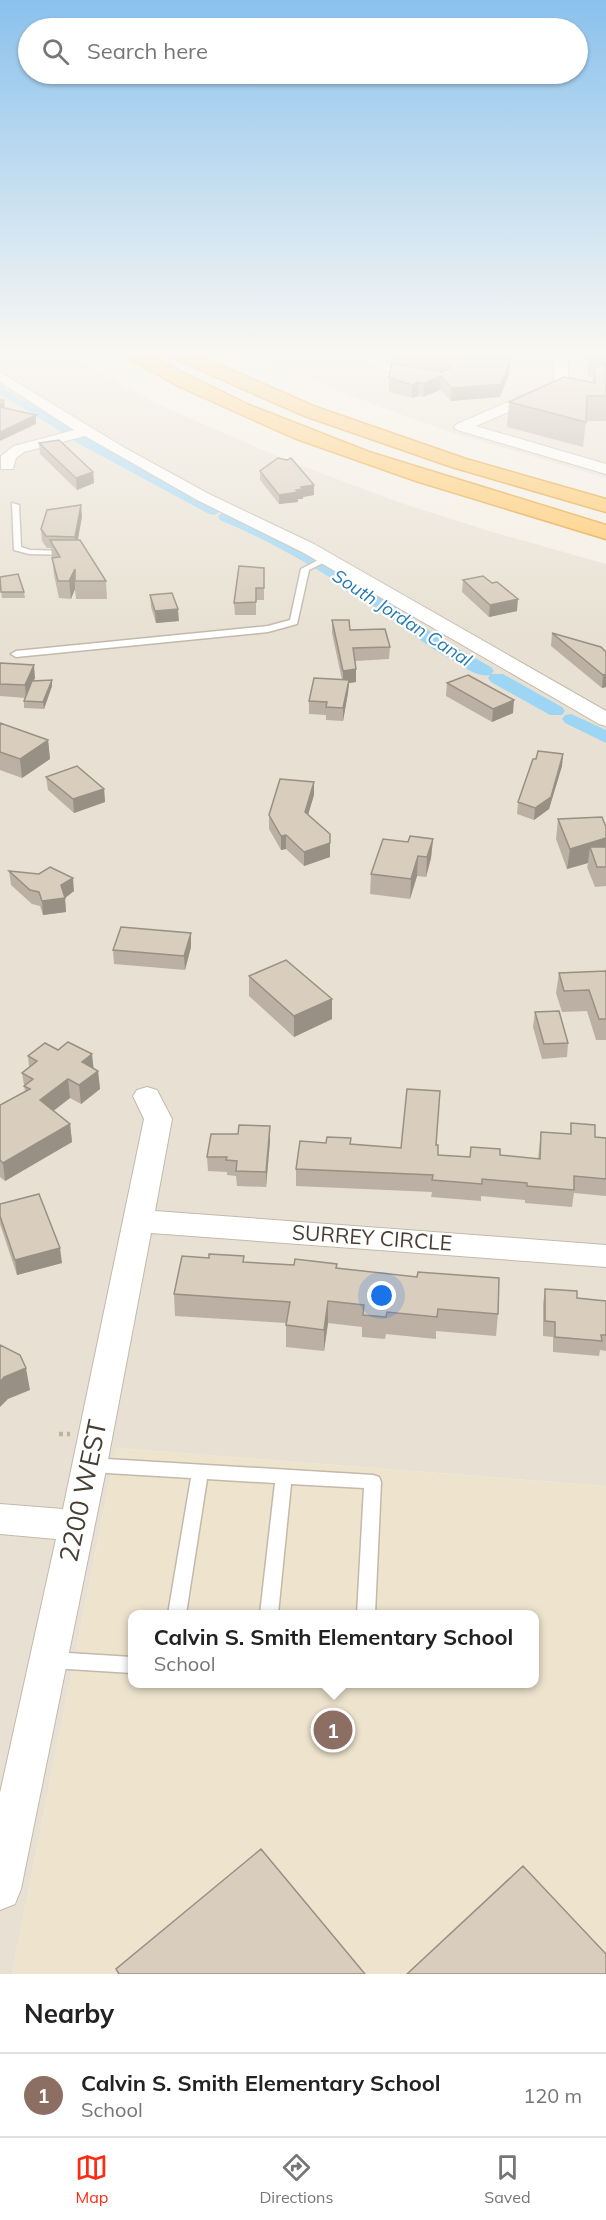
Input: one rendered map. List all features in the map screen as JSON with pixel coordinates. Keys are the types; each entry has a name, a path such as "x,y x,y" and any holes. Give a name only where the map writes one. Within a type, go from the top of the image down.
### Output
{"highway":[{"path":"335,445 449,486 606,532"},
{"path":"407,445 459,463 606,506"}],"street":[{"path":"7,466 9,456 19,449 34,445"},
{"path":"112,445 192,491 327,559 606,720"},
{"path":"525,445 605,468"},
{"name":"2200 WEST","path":"0,1889 75,1525 90,1465 158,1119 147,1096"},
{"name":"SURREY CIRCLE","path":"138,1221 606,1256"},
{"path":"0,1519 75,1525"}],"lane":[{"path":"15,505 17,548 29,552 74,553"},
{"path":"16,654 268,629 294,622 305,568 327,559"},
{"path":"90,1465 373,1482 366,1610"},
{"path":"178,1610 200,1472"},
{"path":"269,1610 284,1477"},
{"path":"48,1659 128,1665"}],"path":[{"path":"59,1434 71,1434"}],"shaded area":[{"path":"0,445 251,445 395,501 489,531 606,564 606,1486 116,1448 12,1974 0,1974"},
{"path":"494,445 606,445 606,478"},
{"path":"116,1448 606,1486 606,1974 12,1974"}],"building":[{"path":"41,445 64,445 93,472 76,478"},
{"path":"278,458 287,460 291,458 314,485 301,487 303,489 296,490 298,492 279,495 260,471"},
{"path":"81,505 75,537 46,536 41,529 47,510"},
{"path":"50,540 80,540 106,581 75,581 75,569 69,581 58,581 52,558 60,557"},
{"path":"239,566 264,568 264,588 256,588 256,602 234,603"},
{"path":"18,574 24,592 1,592 0,577"},
{"path":"483,576 492,583 497,582 518,599 490,605 463,580"},
{"path":"172,593 178,609 155,611 150,595"},
{"path":"332,620 349,620 350,630 385,629 390,647 353,648 356,669 343,671"},
{"path":"552,633 601,647 606,652 606,674 603,675"},
{"path":"0,663 34,665 25,685 0,684"},
{"path":"468,675 514,700 493,709 447,683"},
{"path":"314,678 349,680 343,708 326,707 327,702 309,701"},
{"path":"52,680 43,702 24,701 32,681"},
{"path":"0,723 48,740 20,759 0,752"},
{"path":"538,751 563,754 551,797 535,808 518,802"},
{"path":"77,766 104,789 73,799 46,777"},
{"path":"280,779 314,782 305,812 330,834 330,843 304,852 286,835 281,836 269,815"},
{"path":"602,817 606,827 606,838 570,849 558,819"},
{"path":"410,836 433,839 427,857 418,856 411,879 371,874 383,839 408,842"},
{"path":"590,847 606,847 606,867 597,867"},
{"path":"50,867 73,878 61,885 65,898 42,901 39,892 30,890 9,871 39,874"},
{"path":"121,927 191,933 184,956 113,950"},
{"path":"286,960 332,999 294,1016 249,976"},
{"path":"606,971 606,1019 599,1019 589,990 564,991 559,973"},
{"path":"559,1011 568,1043 544,1044 535,1012"},
{"path":"68,1042 92,1054 82,1062 98,1071 79,1085 68,1079 40,1100 70,1124 3,1163 0,1160 0,1105 30,1089 24,1086 33,1079 22,1073 37,1061 28,1056 45,1043 58,1050"},
{"path":"407,1089 440,1091 436,1145 438,1145 438,1155 470,1157 471,1147 500,1149 500,1155 540,1159 541,1132 571,1134 571,1123 595,1125 595,1137 606,1138 606,1179 574,1176 574,1190 482,1179 482,1184 432,1180 433,1175 296,1169 300,1141 326,1143 327,1137 351,1138 350,1144 401,1148"},
{"path":"239,1125 270,1126 266,1172 236,1171 237,1161 226,1160 227,1157 207,1157 211,1134 238,1134"},
{"path":"39,1194 60,1248 15,1260 0,1216 0,1204"},
{"path":"209,1254 244,1256 243,1262 294,1265 295,1259 337,1264 336,1268 417,1277 418,1272 499,1278 498,1314 438,1309 437,1317 387,1312 386,1317 363,1315 364,1305 328,1301 324,1330 286,1325 290,1302 174,1294 182,1256 209,1258"},
{"path":"545,1289 577,1291 577,1298 606,1301 606,1335 601,1335 602,1341 555,1337 555,1322 545,1321"},
{"path":"0,1345 20,1355 26,1368 4,1377 0,1382"},
{"path":"261,1849 365,1974 119,1974 116,1969"},
{"path":"523,1866 606,1954 606,1974 407,1974"}],"waterway":[{"name":"South Jordan Canal","path":"92,445 214,511"},
{"name":"South Jordan Canal","path":"225,517 250,527 311,561"},
{"name":"South Jordan Canal","path":"319,565 377,601 436,644 485,671"},
{"name":"South Jordan Canal","path":"497,678 556,711"},
{"name":"South Jordan Canal","path":"571,719 606,737"}],"place":[{"name":"Calvin S. Smith Elementary School","path":"333,1730"}]}
